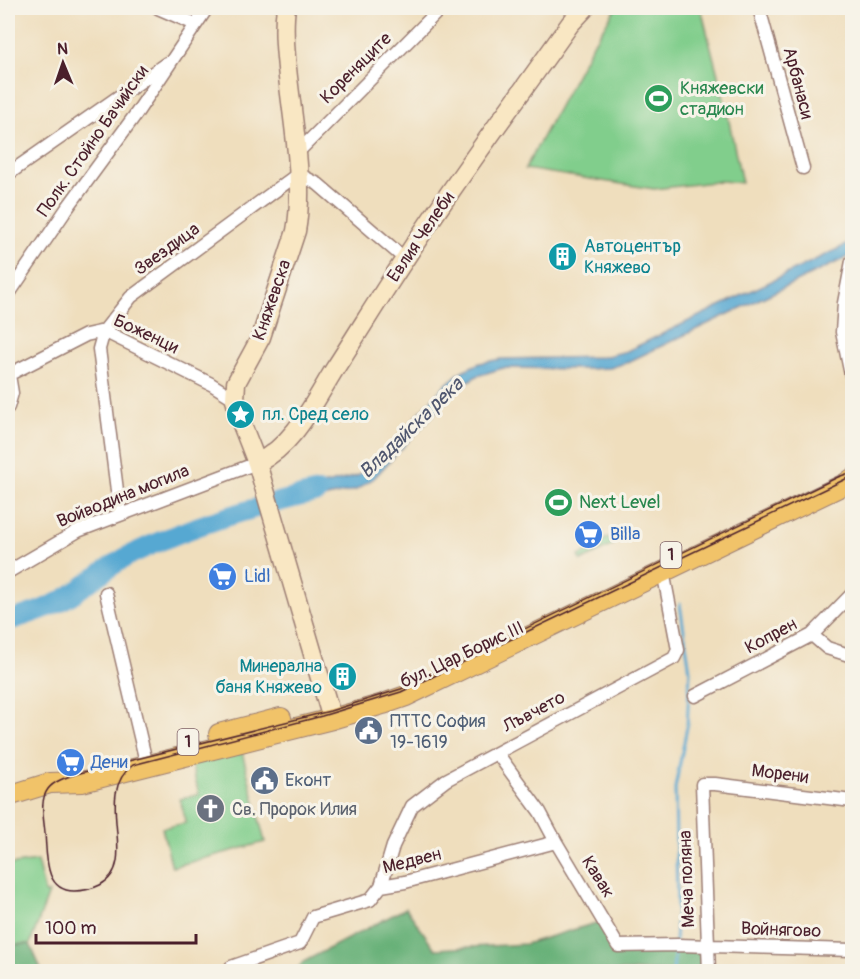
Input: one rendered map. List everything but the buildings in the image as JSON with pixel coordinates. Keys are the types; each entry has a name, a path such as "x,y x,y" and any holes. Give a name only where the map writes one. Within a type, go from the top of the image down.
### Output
{"main road":[{"name":"бул. Цар Борис III","path":"330,713 398,686 830,478 852,470"},
{"name":"бул. Цар Борис III","path":"8,795 50,783 82,782 146,760 406,696 852,479"}],"street":[{"path":"159,8 195,24"},
{"name":"Полк. Стойно Бачийски","path":"8,294 136,114 207,8"},
{"name":"Княжевска","path":"286,8 284,19 286,59 300,206 296,231 261,337 236,382 235,399 330,713"},
{"name":"Кореняците","path":"296,154 441,8"},
{"name":"Евлия Челеби","path":"256,463 270,457 280,448 303,420 405,259 469,164 570,24 585,8"},
{"name":"Арбанаси","path":"759,8 802,168"},
{"path":"8,174 173,58"},
{"path":"298,174 318,184 405,259"},
{"name":"Звездица","path":"104,331 131,297 298,174"},
{"path":"852,261 844,303 842,332 852,380"},
{"path":"104,331 99,349 120,514"},
{"name":"Боженци","path":"8,375 86,335 104,331 211,384 235,399"},
{"path":"8,375 12,393 8,407"},
{"name":"Войводина могила","path":"8,572 78,531 256,463"},
{"name":"Лъвчето","path":"381,886 393,846 412,806 446,780 674,658 678,650 663,571"},
{"path":"106,593 146,760"},
{"name":"Копрен","path":"695,696 812,635 852,594"},
{"path":"812,635 827,648 852,656"},
{"name":"Кавак","path":"496,753 540,812 618,946 708,945"},
{"name":"Морени","path":"702,784 852,801"},
{"name":"Меча поляна","path":"702,784 709,972"},
{"name":"Медвен","path":"231,966 300,943 313,917 370,900 381,886 405,882 556,842"},
{"name":"Войнягово","path":"708,945 852,950"}],"green space":[{"path":"616,8 701,8 742,183 722,181 654,189 525,169 594,42"},
{"path":"609,537 613,545 581,561 579,556 594,548 593,545"},
{"path":"242,752 265,842 172,867 162,828 186,823 180,799 199,794 191,763"},
{"path":"37,861 45,893 49,893 30,944 8,945 8,865"},
{"path":"406,908 435,949 525,944 603,921 620,949 700,952 701,971 295,972 303,962"},
{"path":"30,944 42,971 8,971 8,945"}],"water":[{"path":"852,242 852,255 628,362 610,368 503,368 477,376 460,386 374,478 356,490 294,505 291,493 357,476 374,463 444,386 462,371 480,363 501,359 603,357 627,351"}],"waterway":[{"name":"Владайска река","path":"8,621 63,600 116,563 177,534 224,518 318,492"},
{"path":"675,943 677,903 675,788 687,727 690,671 680,604"},
{"path":"673,972 675,949"}],"tram line":[{"path":"852,472 401,689 330,711 76,774 57,782 48,789 43,805 47,861 52,878 64,889 77,891 100,885 112,875 117,861 118,845 116,793 121,778 133,765 322,716 401,692 852,476"}],"place":[{"name":"Княжевски стадион","path":"659,98"},
{"name":"Автоцентър Княжево","path":"563,256"},
{"name":"пл. Сред село","path":"241,414"},
{"name":"Next Level","path":"558,502"},
{"name":"Billa","path":"589,534"},
{"name":"Lidl","path":"223,576"},
{"name":"Минерална баня Княжево","path":"343,676"},
{"name":"ПТТС София 19-1619","path":"369,731"},
{"name":"Дени","path":"70,762"},
{"name":"Еконт","path":"264,780"},
{"name":"Св. Пророк Илия","path":"211,809"}]}
